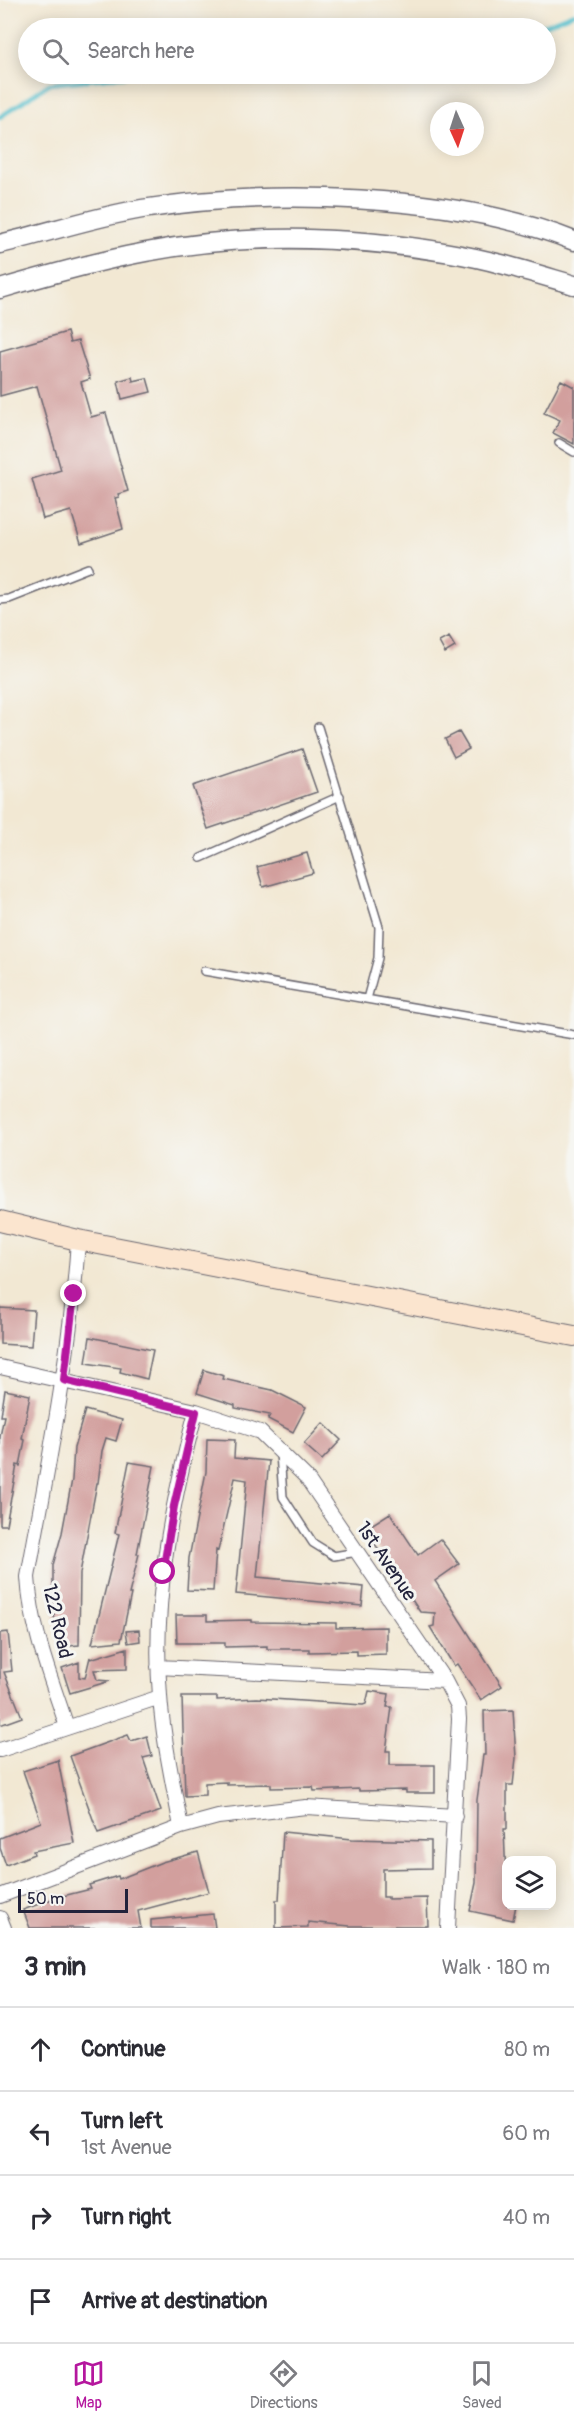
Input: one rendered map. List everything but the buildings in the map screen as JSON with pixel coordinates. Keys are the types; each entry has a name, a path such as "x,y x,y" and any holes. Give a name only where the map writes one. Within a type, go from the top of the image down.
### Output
{"main road":[{"path":"0,1221 78,1239 574,1336"}],"street":[{"path":"0,244 141,209 197,202 262,198 391,202 461,212 543,229 574,241"},
{"path":"0,289 89,264 148,252 262,239 326,239 390,244 452,253 506,265 574,285"},
{"name":"122 Road","path":"67,1726 37,1634 29,1602 28,1577 64,1380 78,1239"},
{"name":"1st Avenue","path":"0,1367 196,1412 260,1432 306,1477 445,1681 458,1706 455,1816 448,1928"},
{"path":"181,1827 160,1697 158,1667 163,1572 174,1506 196,1412"},
{"path":"158,1667 445,1681"},
{"path":"0,1750 160,1697"},
{"path":"0,1896 181,1827 218,1817 306,1807 455,1816"},
{"path":"0,1918 4,1928"}],"lane":[{"path":"559,443 574,452"},
{"path":"0,600 9,599 88,568"},
{"path":"318,727 379,927 378,958 367,999"},
{"path":"201,858 340,796"},
{"path":"204,970 574,1035"},
{"path":"280,1450 283,1497 313,1543 334,1556 357,1552"}],"waterway":[{"path":"556,20 574,13"},
{"path":"0,117 49,84"}],"route":[{"path":"74,1294 64,1380 196,1412 174,1506 163,1572"}]}
